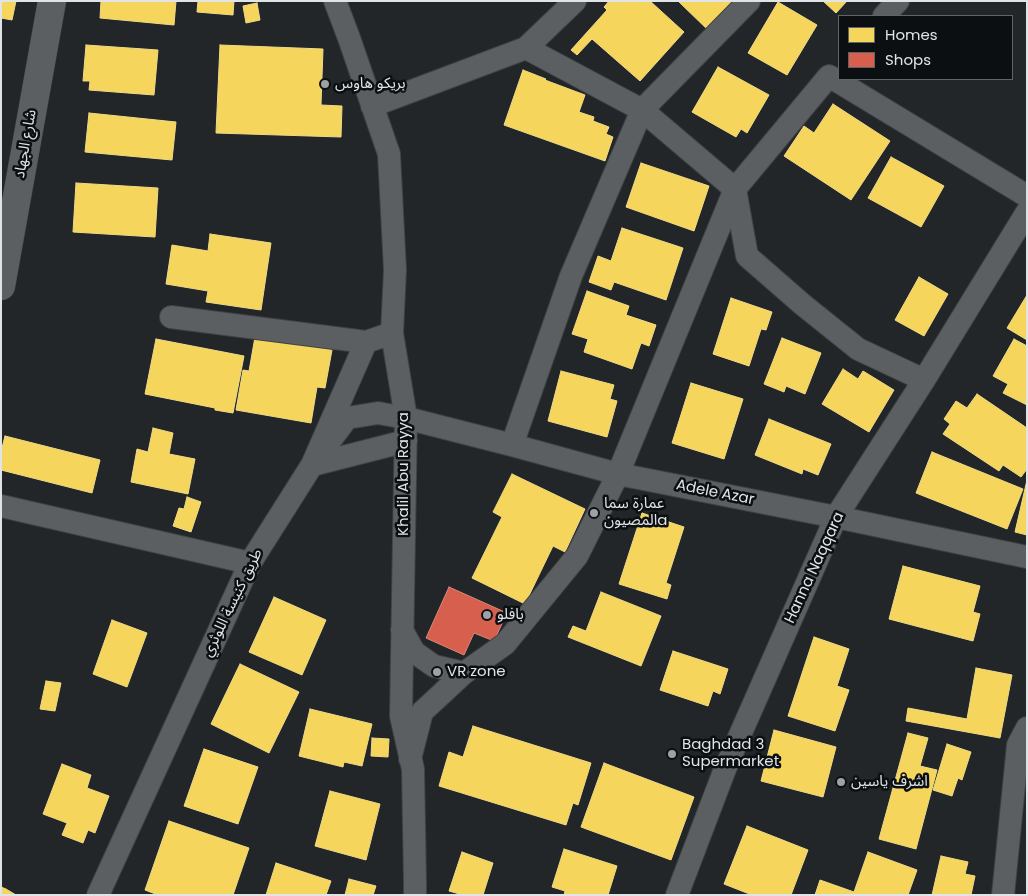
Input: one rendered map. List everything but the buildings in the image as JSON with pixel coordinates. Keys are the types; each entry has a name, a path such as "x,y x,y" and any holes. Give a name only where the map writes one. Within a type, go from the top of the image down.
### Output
{"street":[{"name":"شارع الجهاد","path":"1,286 52,1"},
{"name":"Khalil Abu Rayya","path":"335,1 388,154 395,270 392,333 406,418 401,716 413,769 415,895"},
{"path":"372,106 526,48 574,1"},
{"path":"512,445 571,276 642,110 749,1"},
{"path":"885,15 898,1"},
{"path":"526,48 642,110 736,189 747,256 858,349 924,380"},
{"path":"410,759 422,712 464,672 506,644 577,556 618,474 736,189 834,71"},
{"path":"848,80 1027,196"},
{"name":"Hanna Naqqara","path":"677,895 725,770 836,517 924,380 1027,212"},
{"path":"171,317 366,342 392,333"},
{"name":"طريق كنيسة اللوثري","path":"98,895 250,563 312,465 366,342"},
{"name":"Adele Azar","path":"312,465 347,418 378,413 406,418 618,474 1027,557"},
{"path":"312,465 406,441"},
{"path":"1,506 250,563"},
{"path":"402,630 414,652 434,666 464,672"},
{"path":"1003,895 1018,745 1027,728"}],"place":[{"name":"بريكو هاوس","path":"325,84"},
{"name":"عمارة سما المصيونa","path":"594,513"},
{"name":"بافلو","path":"487,615"},
{"name":"VR zone","path":"437,672"},
{"name":"Baghdad 3 Supermarket","path":"672,754"},
{"name":"اشرف ياسين","path":"841,782"}]}
